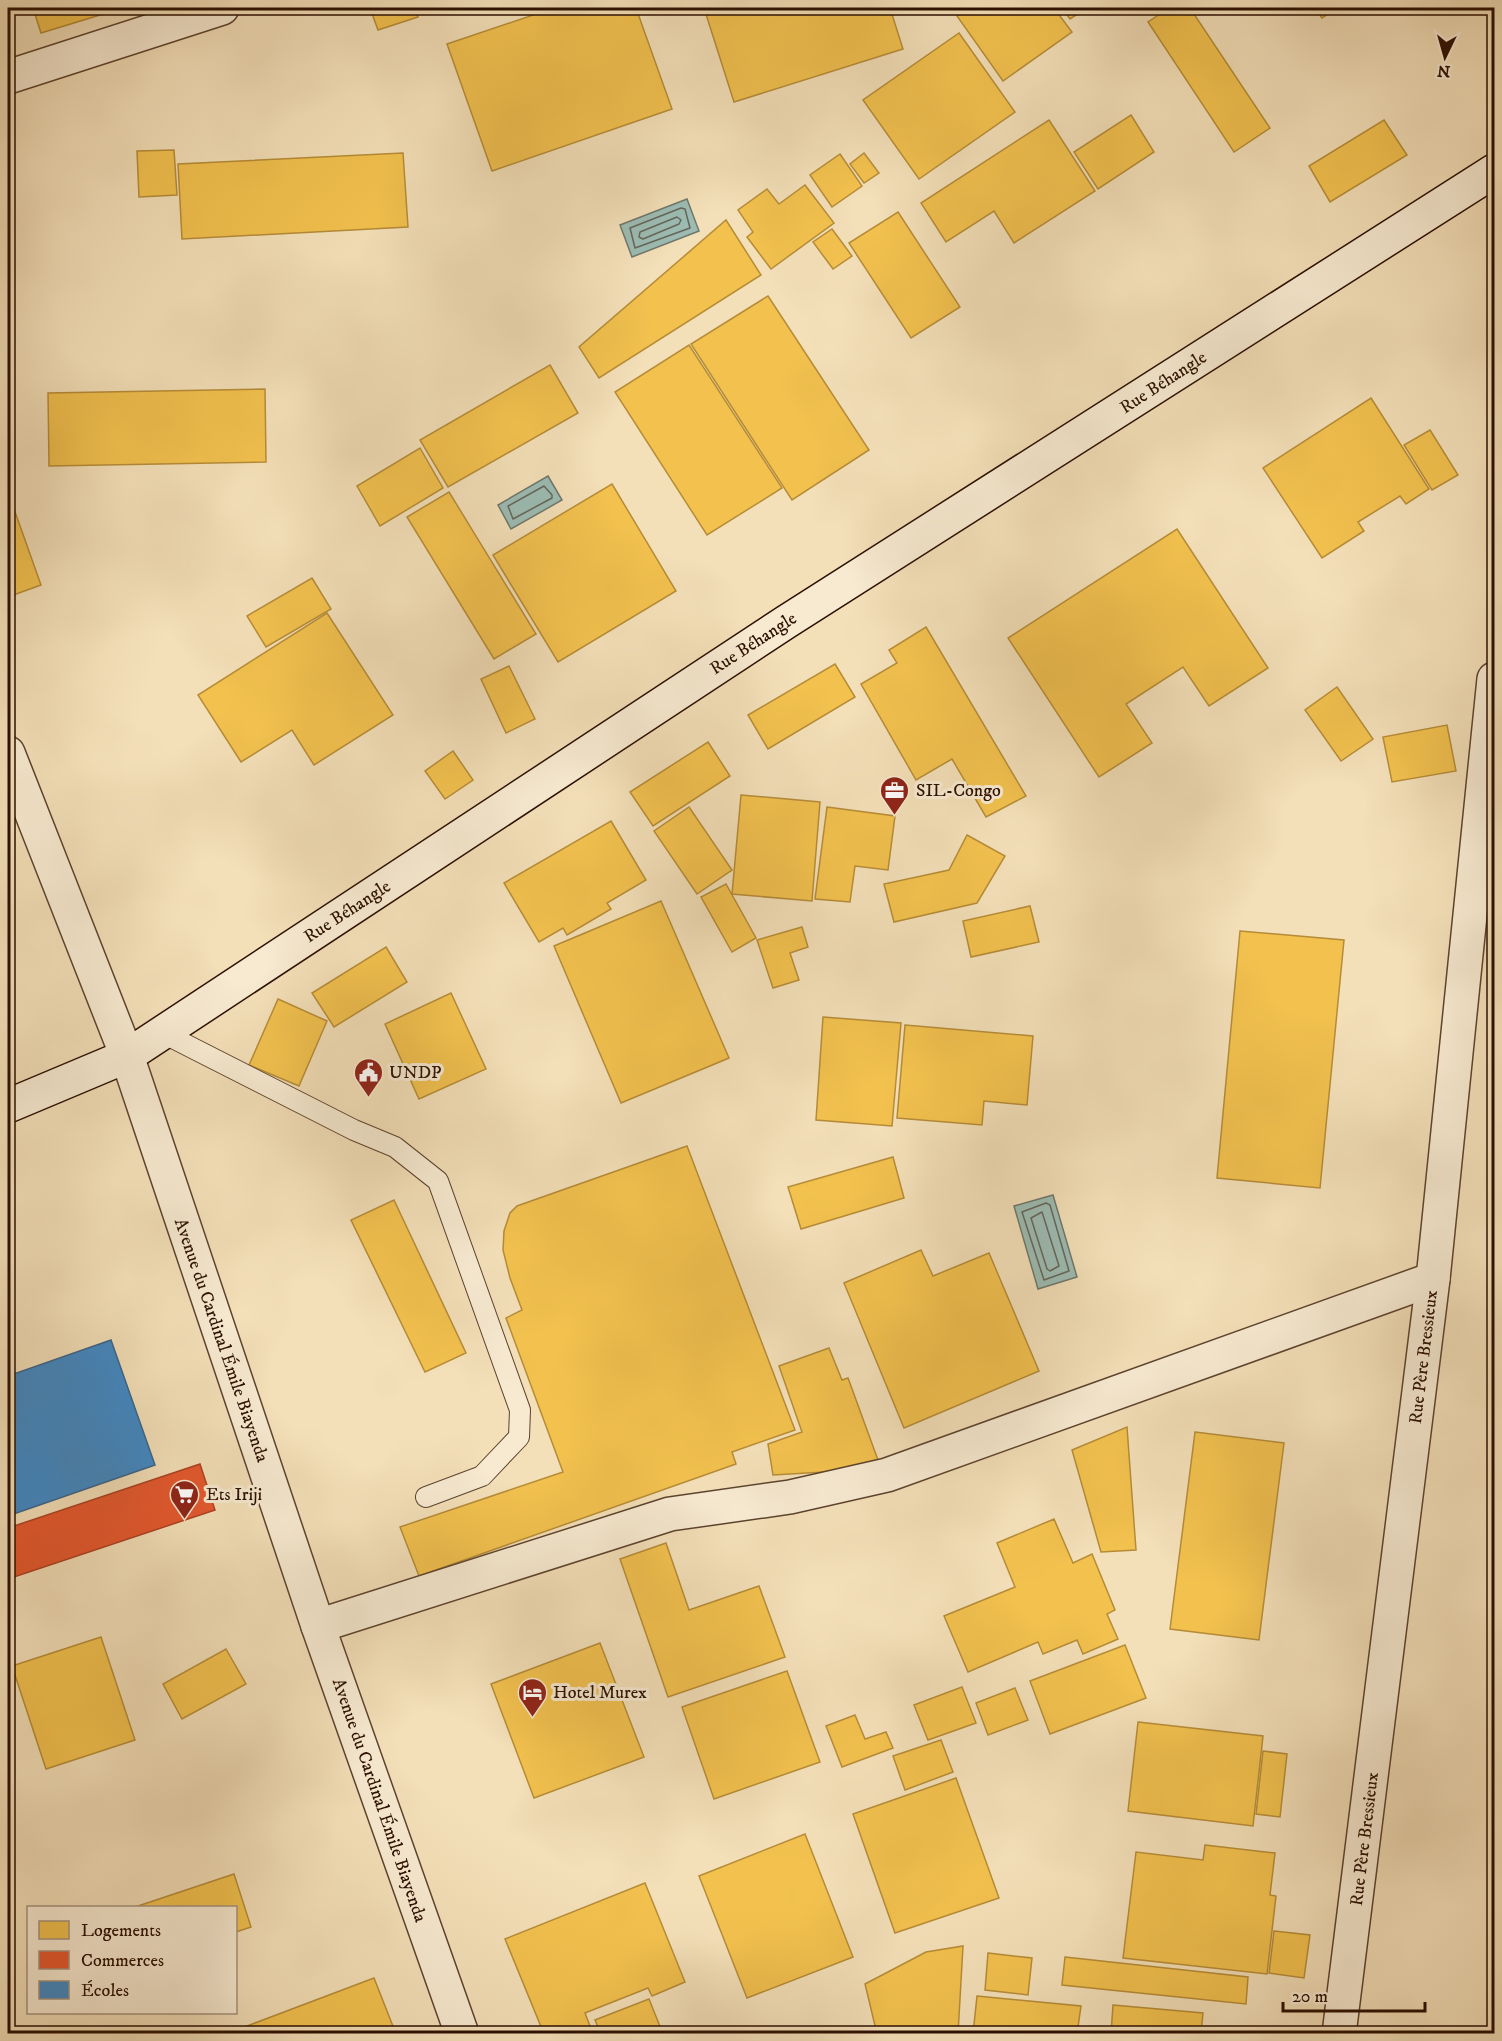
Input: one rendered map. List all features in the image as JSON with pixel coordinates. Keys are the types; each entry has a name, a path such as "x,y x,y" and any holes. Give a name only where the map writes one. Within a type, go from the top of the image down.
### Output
{"street":[{"path":"8,77 222,8"},
{"name":"Rue Béhangle","path":"8,1106 127,1056 786,622 1494,171"},
{"name":"Rue Père Bressieux","path":"1339,2034 1433,1279 1494,679"},
{"name":"Avenue du Cardinal Émile Biayenda","path":"8,753 127,1056 318,1626 462,2034"},
{"path":"318,1626 670,1514 790,1497 887,1474 1433,1279"}],"lane":[{"path":"163,1033 354,1130 395,1147 438,1181 520,1410 519,1437 482,1476 426,1497"}],"water":[{"path":"687,199 699,231 632,257 620,225"},
{"path":"548,476 562,500 511,529 498,505"},
{"path":"1053,1195 1077,1277 1038,1289 1014,1206"}],"building: Logements":[{"path":"33,8 123,8 41,33"},
{"path":"370,8 415,8 418,17 378,30"},
{"path":"554,8 636,8 672,109 492,171 447,44"},
{"path":"704,8 890,8 903,49 734,102"},
{"path":"969,8 1054,8 1072,32 1003,81 957,16"},
{"path":"1062,8 1087,8 1070,19"},
{"path":"1169,8 1190,8 1270,128 1234,152 1148,22"},
{"path":"1315,8 1337,8 1322,18"},
{"path":"959,33 1015,112 919,179 863,100"},
{"path":"1131,115 1154,152 1098,189 1074,152"},
{"path":"1049,120 1095,191 1014,243 994,211 946,242 921,203"},
{"path":"1384,120 1407,155 1330,202 1309,166"},
{"path":"174,150 177,195 139,197 137,151"},
{"path":"403,153 408,227 182,239 178,164"},
{"path":"864,153 879,173 864,183 850,164"},
{"path":"840,154 862,186 832,207 810,175"},
{"path":"805,185 834,223 771,269 747,237 753,232 738,210 767,189 779,204"},
{"path":"898,212 960,307 911,338 849,243"},
{"path":"726,220 761,275 599,378 579,347"},
{"path":"832,229 852,256 833,269 813,242"},
{"path":"768,296 869,450 792,500 691,344"},
{"path":"689,345 782,488 707,535 615,392"},
{"path":"550,365 578,413 448,487 420,440"},
{"path":"265,389 266,462 49,466 48,393"},
{"path":"1371,398 1429,489 1406,504 1400,496 1358,522 1364,531 1322,558 1263,468"},
{"path":"1430,430 1458,475 1432,490 1404,445"},
{"path":"420,448 443,488 380,526 357,486"},
{"path":"612,484 676,591 558,662 493,555"},
{"path":"8,492 41,585 8,597"},
{"path":"449,492 536,634 494,659 407,517"},
{"path":"1177,529 1268,668 1209,706 1183,667 1126,704 1152,743 1099,777 1008,638"},
{"path":"312,578 331,609 266,647 247,616"},
{"path":"327,613 393,715 314,765 292,730 241,762 198,695"},
{"path":"926,627 1026,796 986,817 952,759 916,780 861,684 897,663 889,650"},
{"path":"835,664 855,697 768,749 748,715"},
{"path":"509,666 535,719 506,733 481,679"},
{"path":"1337,687 1373,739 1341,761 1305,710"},
{"path":"1447,725 1456,771 1392,782 1383,737"},
{"path":"708,742 730,776 653,826 630,792"},
{"path":"453,751 473,780 445,799 425,771"},
{"path":"741,795 820,802 812,901 732,894"},
{"path":"689,807 732,870 697,894 654,831"},
{"path":"827,807 895,816 888,870 855,866 850,902 815,899"},
{"path":"611,821 646,880 607,903 611,909 567,935 563,928 539,942 504,883"},
{"path":"967,835 1005,856 977,903 894,922 884,884 949,870"},
{"path":"726,884 756,938 732,952 701,897"},
{"path":"661,901 729,1058 621,1103 554,946"},
{"path":"1030,906 1039,942 971,957 963,921"},
{"path":"802,927 808,947 790,953 799,980 773,988 757,940"},
{"path":"1240,931 1344,940 1320,1188 1217,1178"},
{"path":"386,947 407,982 334,1027 312,993"},
{"path":"451,993 486,1069 419,1099 385,1024"},
{"path":"278,999 327,1021 299,1086 249,1065"},
{"path":"823,1017 901,1023 892,1126 816,1120"},
{"path":"905,1025 1033,1036 1027,1105 984,1101 982,1125 897,1118"},
{"path":"687,1146 795,1430 732,1452 736,1464 419,1576 400,1527 563,1472 506,1318 522,1310 503,1250 504,1231 510,1213 517,1206"},
{"path":"893,1157 904,1198 801,1229 788,1187"},
{"path":"394,1200 466,1353 425,1372 351,1220"},
{"path":"921,1250 933,1276 989,1253 1039,1371 904,1428 844,1283"},
{"path":"829,1348 842,1380 848,1378 878,1460 842,1471 773,1475 768,1444 802,1432 779,1366"},
{"path":"1127,1427 1136,1550 1101,1552 1072,1450"},
{"path":"1195,1432 1284,1443 1259,1640 1170,1629"},
{"path":"1054,1519 1073,1563 1092,1554 1115,1610 1107,1614 1118,1639 1083,1654 1077,1640 1043,1654 1038,1642 968,1672 944,1616 1015,1587 997,1543"},
{"path":"666,1543 689,1610 759,1586 785,1657 668,1697 620,1559"},
{"path":"101,1637 135,1740 46,1769 12,1666"},
{"path":"600,1643 644,1757 534,1798 491,1684"},
{"path":"1125,1645 1146,1698 1050,1734 1030,1681"},
{"path":"226,1649 246,1684 182,1719 163,1684"},
{"path":"787,1671 820,1762 714,1799 682,1707"},
{"path":"962,1687 976,1723 928,1740 914,1705"},
{"path":"1015,1688 1028,1720 988,1735 976,1703"},
{"path":"855,1715 865,1739 886,1732 893,1748 842,1767 826,1726"},
{"path":"1138,1722 1263,1736 1253,1826 1128,1811"},
{"path":"941,1740 953,1772 905,1790 893,1756"},
{"path":"1263,1751 1287,1754 1280,1817 1256,1814"},
{"path":"956,1778 999,1898 895,1933 853,1814"},
{"path":"805,1834 853,1957 747,1998 699,1876"},
{"path":"1205,1845 1275,1853 1270,1895 1276,1896 1267,1974 1123,1958 1136,1852 1203,1860"},
{"path":"234,1874 251,1927 237,1932 237,1906 138,1906"},
{"path":"645,1883 685,1982 652,1996 648,1988 585,2013 593,2034 544,2034 505,1939"},
{"path":"1274,1931 1310,1935 1304,1978 1269,1973"},
{"path":"963,1946 958,2034 877,2034 865,1984 926,1952"},
{"path":"988,1953 1032,1958 1028,1995 985,1990"},
{"path":"1065,1957 1248,1977 1246,2004 1062,1985"},
{"path":"374,1978 396,2034 226,2034"},
{"path":"977,1996 1081,2006 1077,2034 973,2034"},
{"path":"649,1999 663,2034 601,2034 595,2020"},
{"path":"1113,2005 1203,2013 1201,2034 1111,2034"}],"building: Commerces":[{"path":"200,1464 215,1510 8,1579 8,1528"}],"building: Écoles":[{"path":"111,1340 155,1465 8,1516 8,1376"}],"place":[{"name":"SIL-Congo","path":"895,816"},
{"name":"UNDP","path":"368,1098"},
{"name":"Ets Iriji","path":"185,1520"},
{"name":"Hotel Murex","path":"532,1718"}]}
